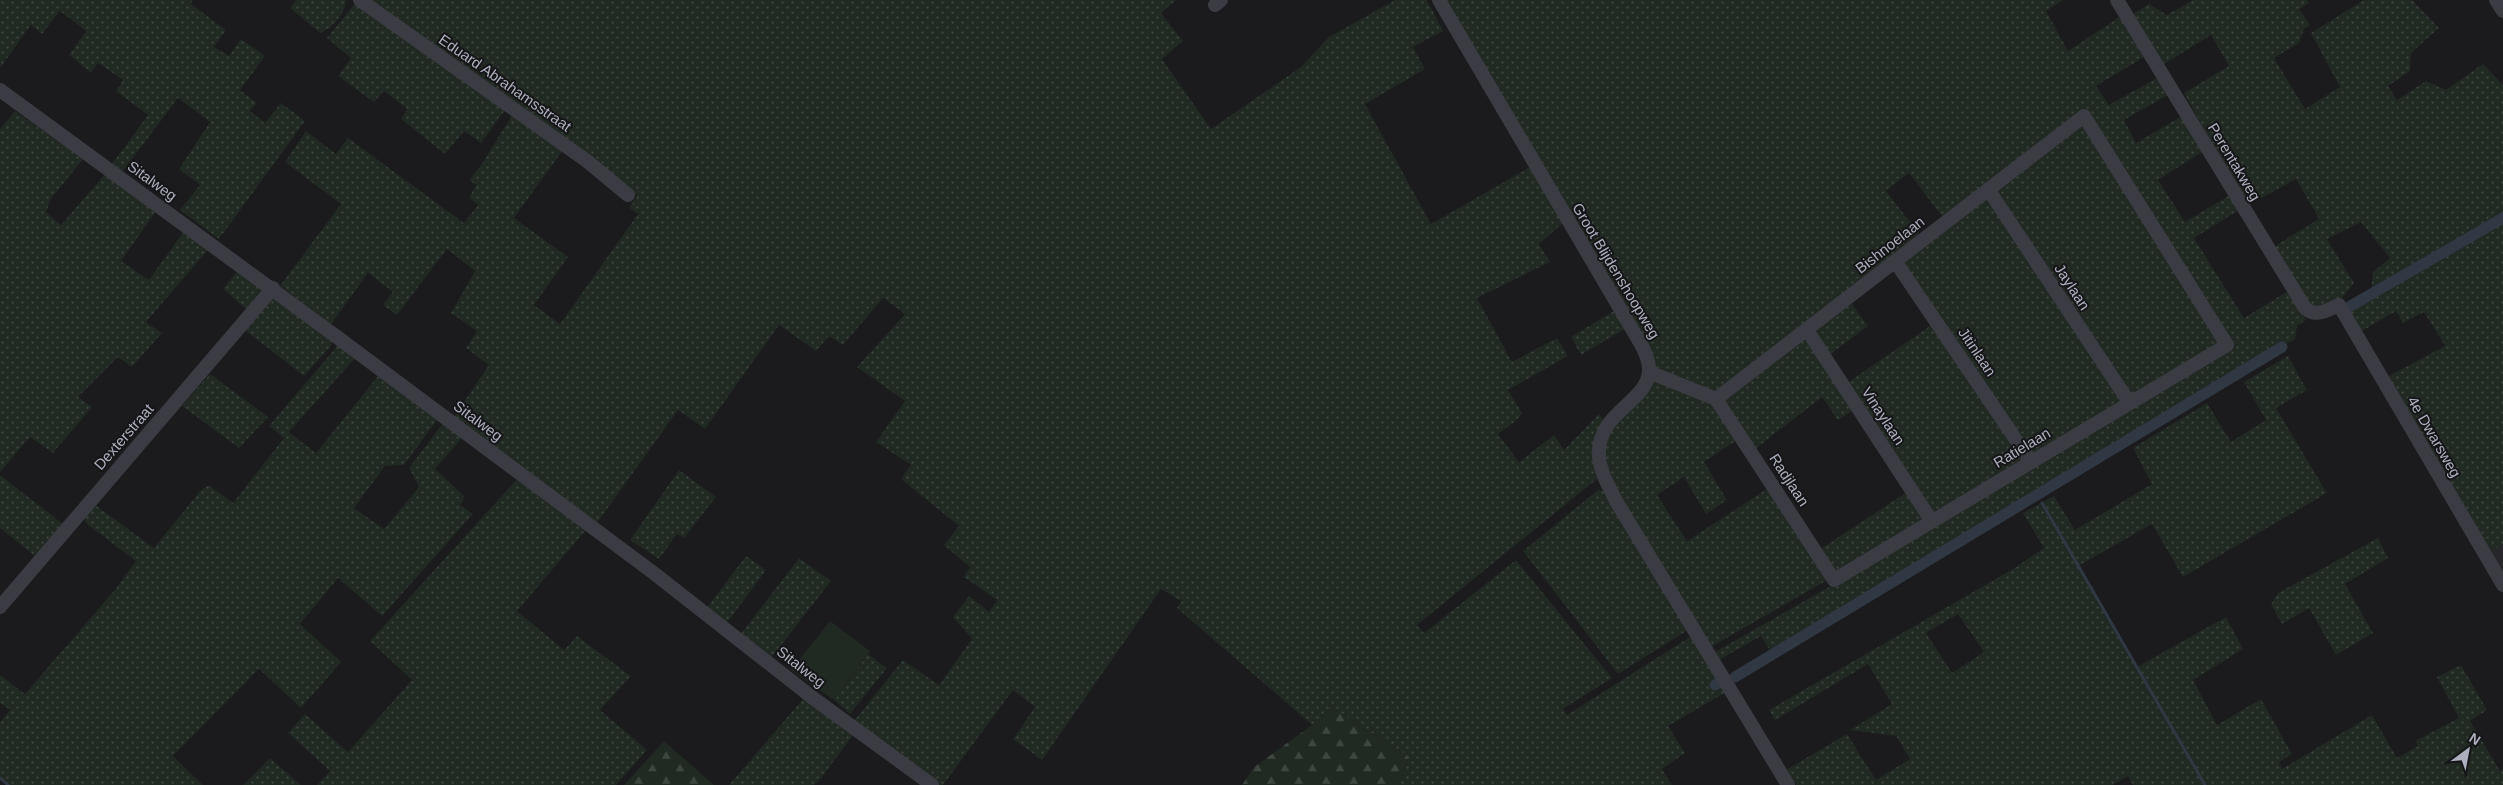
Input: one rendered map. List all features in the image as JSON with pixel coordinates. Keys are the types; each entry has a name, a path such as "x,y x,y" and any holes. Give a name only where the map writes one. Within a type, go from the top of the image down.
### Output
{"street":[{"name":"Eduard Abrahamsstraat","path":"360,0 587,161 628,195"},
{"name":"Groot Blijdenshoopweg","path":"1439,0 1642,346 1650,372"},
{"name":"Perentakweg","path":"2117,0 2305,308 2313,314 2318,314 2340,305"},
{"path":"2496,0 2503,11"},
{"name":"Sitalweg","path":"0,90 273,288 655,574 813,698 932,785"},
{"name":"Bishnoelaan","path":"1716,399 2084,116 2228,345"},
{"name":"Jaylaan","path":"1988,189 2129,402"},
{"name":"Jitinlaan","path":"1895,261 2032,462"},
{"name":"Dexterstraat","path":"0,607 273,288"},
{"name":"4e Dwarsweg","path":"2340,305 2503,585"},
{"name":"Vinaylaan","path":"1807,330 1932,520"},
{"name":"Ratielaan","path":"1834,580 2129,402 2228,345"},
{"path":"1716,399 1650,372 1646,384 1611,419 1602,434 1598,454 1600,467 1620,509 1731,687 1788,785"},
{"name":"Radjlaan","path":"1716,399 1834,580"}],"shaded area":[{"path":"2503,544 2503,573 2490,552"}],"green space":[{"path":"0,0 193,0 191,4 226,30 214,47 229,56 241,39 265,56 240,90 257,103 250,111 265,123 281,103 305,121 219,239 180,210 200,185 179,169 210,122 178,98 123,171 112,164 148,115 116,91 123,80 98,63 91,73 69,55 86,31 60,11 42,34 31,25 0,68"},
{"path":"296,0 346,0 338,20 320,33 290,8"},
{"path":"367,0 1176,0 1161,13 1183,41 1162,59 1211,129 1301,67 1329,37 1395,0 1427,0 1443,31 1413,47 1425,69 1365,104 1431,224 1530,167 1563,223 1539,244 1550,262 1477,298 1512,362 1557,338 1568,356 1508,390 1522,413 1517,420 1498,434 1519,462 1554,435 1564,450 1599,414 1603,419 1596,435 1592,456 1597,479 1417,625 1424,633 1516,560 1612,678 1563,709 1567,715 1693,635 1728,691 1668,726 1685,753 1662,769 1672,785 1399,785 1409,757 1331,707 1312,725 1177,608 1181,601 1161,589 1042,760 1013,739 1035,707 1013,690 943,785 939,785 853,722 903,660 939,685 972,639 953,617 969,596 989,612 997,600 964,577 970,567 944,545 959,526 901,479 911,465 876,442 905,401 857,367 905,314 883,298 843,345 829,336 816,351 779,325 705,429 678,410 597,523 453,418 489,365 466,348 477,331 451,313 475,271 447,249 397,315 383,305 393,292 368,273 331,324 280,286 341,204 285,162 306,131 336,154 348,138 464,223 478,205 469,198 476,185 469,180 482,164 512,115 563,150 514,218 568,257 534,305 560,324 638,214 629,208 637,196 587,156"},
{"path":"1444,0 2063,0 2046,11 2068,51 2121,16 2146,56 2096,86 2109,105 2157,78 2168,95 2124,120 2136,143 2182,116 2202,152 2158,180 2185,222 2230,195 2239,210 2194,238 2244,318 2288,291 2306,320 2297,326 2295,339 1772,654 1761,636 1719,660 1715,652 1836,583 2231,345 2086,112 1944,219 1909,173 1886,191 1921,236 1715,395 1654,368"},
{"path":"2193,0 2307,0 2309,3 2299,9 2310,25 2304,29 2299,43 2274,58 2305,109 2340,87 2311,33 2364,0 2412,0 2439,28 2411,53 2410,71 2388,86 2397,100 2426,81 2446,90 2483,64 2503,85 2503,544 2490,552 2387,377 2445,346 2424,312 2403,323 2396,311 2362,331 2347,308 2371,293 2373,272 2390,258 2361,222 2327,239 2354,283 2338,303 2314,311 2274,250 2278,244 2319,219 2296,179 2247,206 2184,93 2229,66 2211,35 2163,65 2133,14 2149,4 2167,15"},
{"path":"356,2 506,109 481,143 464,131 445,154 401,119 407,109 384,91 374,102 338,76 351,58 327,38"},
{"path":"15,111 83,159 51,199 46,212 61,225 106,173 156,211 121,261 149,280 184,231 208,250 146,322 162,333 132,367 118,357 78,397 92,407 53,453 30,437 0,472 0,129"},
{"path":"2083,121 2223,344 2129,397 1992,189"},
{"path":"1987,193 2122,402 2032,456 1901,261"},
{"path":"238,270 264,288 248,311 223,289"},
{"path":"269,297 276,297 333,340 330,347 304,376 246,331 247,323"},
{"path":"1850,301 1868,326 1829,355 1812,331"},
{"path":"1614,311 1625,329 1581,355 1571,337"},
{"path":"1933,324 2026,461 1933,516 1847,383"},
{"path":"1805,335 1855,409 1838,420 1822,397 1754,450 1721,400"},
{"path":"339,344 356,357 289,432 316,453 378,376 437,420 404,465 385,466 354,508 384,529 419,487 409,468 443,423 462,438 435,469 465,497 460,505 473,514 382,616 338,578 300,624 341,662 301,708 259,669 173,756 203,785 8,785 0,778 0,722 10,710 0,703 0,675 25,694 114,591 136,561 88,525 82,517 94,504 154,548 200,491 209,485 233,503 284,438 269,426"},
{"path":"2288,356 2307,390 2276,408 2327,493 2183,577 2152,524 2078,566 2137,667 2226,617 2243,649 2193,680 2217,725 2261,699 2292,754 2279,762 2282,769 2372,715 2397,758 2418,746 2415,741 2459,718 2437,677 2461,665 2487,710 2470,721 2500,771 2503,769 2503,785 2133,785 2128,776 2113,785 1796,785 1786,770 1847,734 1876,780 1910,759 1896,736 1850,730 1892,704 1868,664 1775,720 1769,710 2013,569 2044,548 2023,513 2054,496 2075,530 2152,484 2133,448 2207,403 2231,442 2266,420 2244,382","holes":["1958,614 1984,652 1952,673 1926,633"]},
{"path":"210,374 268,417 239,448 182,406"},
{"path":"1651,377 1711,402 1737,440 1704,462 1727,500 1706,514 1684,477 1657,495 1687,541 1770,487 1829,579 1711,647 1610,482 1603,463 1605,436"},
{"path":"679,470 716,497 684,538 677,534 659,559 630,540"},
{"path":"0,475 63,524 35,556 0,528"},
{"path":"518,478 586,530 517,611 564,650 577,636 631,676 600,710 647,750 616,785 317,785 330,771 288,733 305,714 348,752 412,680 370,641"},
{"path":"1598,490 1605,491 1688,630 1618,674 1523,551"},
{"path":"1907,492 1925,520 1835,575 1819,550"},
{"path":"2378,538 2388,558 2345,584 2373,633 2336,655 2309,608 2282,624 2271,605 2278,593"},
{"path":"746,556 766,570 727,623 705,610"},
{"path":"799,558 831,581 771,658 741,634"},
{"path":"830,621 870,651 834,700 791,670"},
{"path":"868,654 887,668 850,714 834,700"},
{"path":"804,698 853,735 819,781 814,785 729,785"},
{"path":"1331,707 1409,757 1399,785 1242,785 1254,767 1312,725"},
{"path":"664,741 714,785 624,785"},
{"path":"270,758 301,785 243,785"}],"waterway":[{"path":"2347,308 2503,218"},
{"path":"1735,677 2282,347"},
{"path":"2042,503 2205,785"},
{"path":"0,778 8,785"}]}
